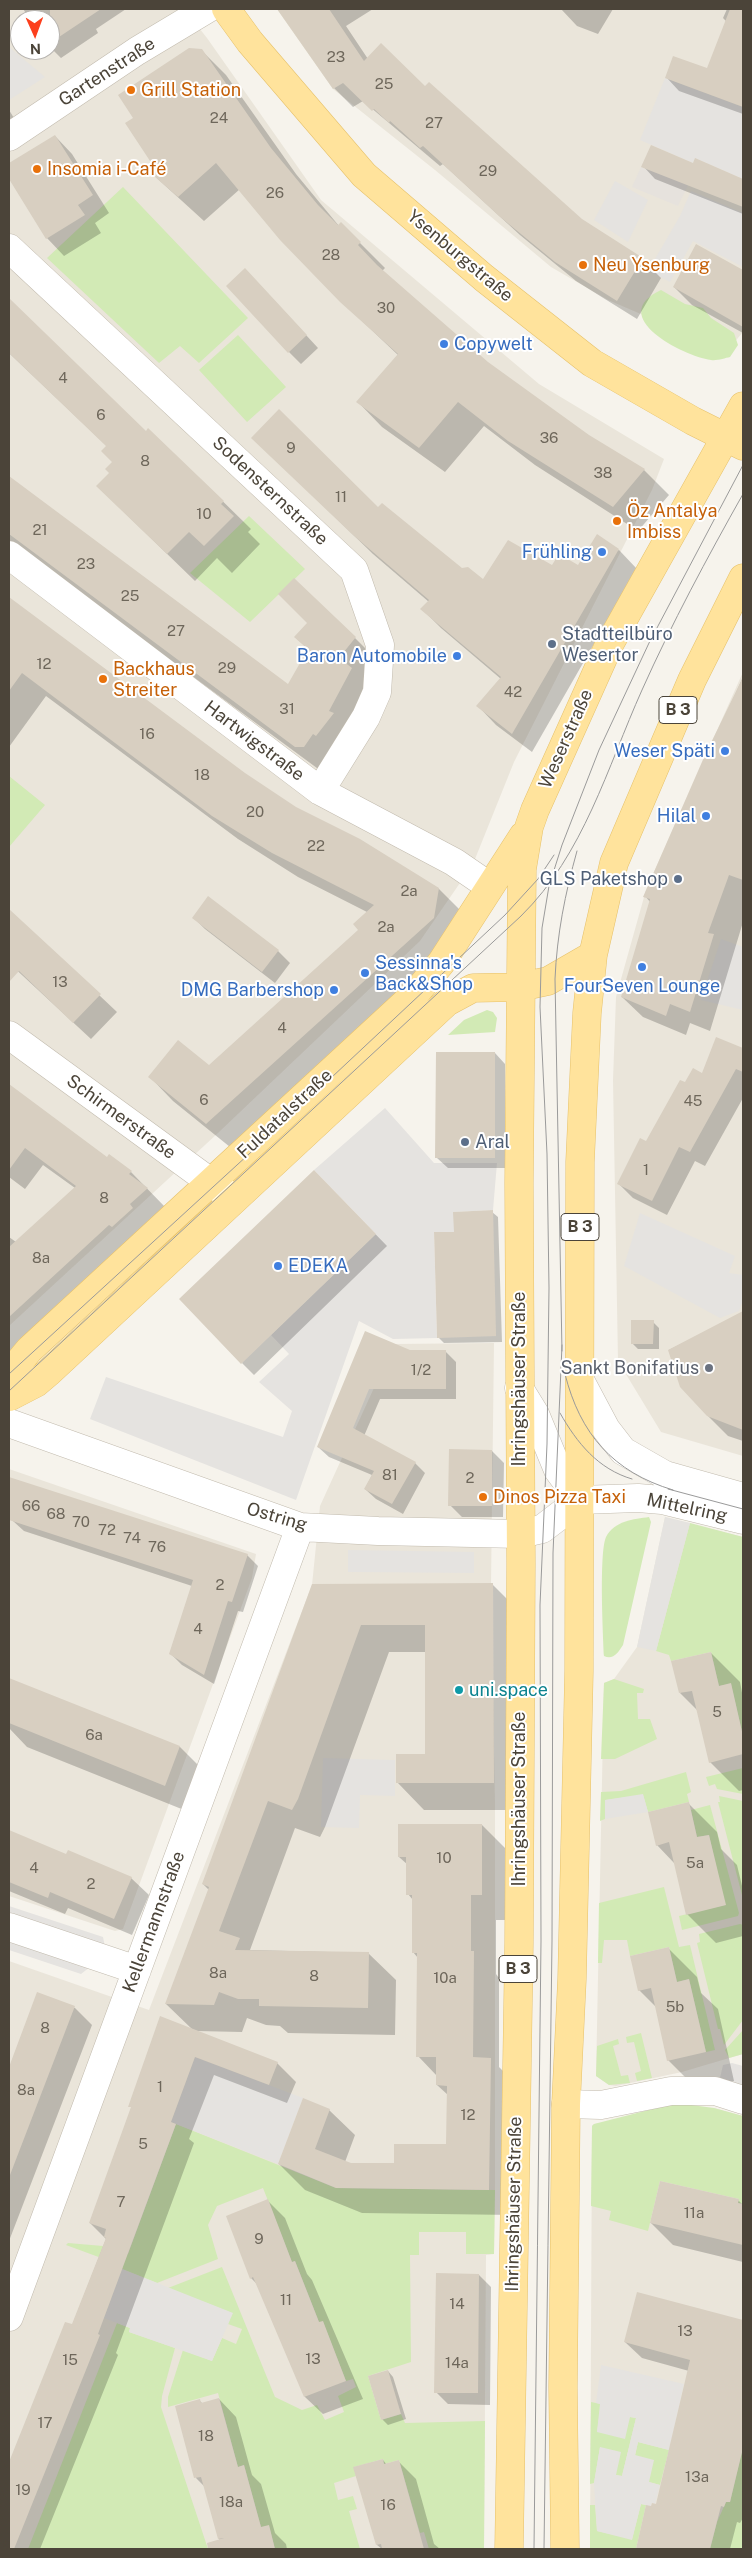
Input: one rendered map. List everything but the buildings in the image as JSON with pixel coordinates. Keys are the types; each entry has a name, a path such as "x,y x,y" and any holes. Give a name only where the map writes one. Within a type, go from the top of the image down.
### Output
{"main road":[{"name":"Ysenburgstraße","path":"226,9 250,42 364,175 484,278 592,363 692,421 734,442"},
{"name":"Weserstraße","path":"521,899 522,869 529,827 609,645 734,442 743,406"},
{"name":"B 3","path":"565,2549 563,2387 566,2104 572,1979 580,1500 580,1162 587,1013 593,954 620,844 692,680 743,578"},
{"name":"Fuldatalstraße","path":"9,1374 29,1350 415,994 441,963 489,886 529,827"},
{"name":"Ihringshäuser Straße","path":"509,2549 518,1943 521,899"},
{"name":"Fuldatalstraße","path":"9,1397 36,1382 49,1372 446,1002 474,988 520,987 555,979 593,954"}],"street":[{"name":"Gartenstraße","path":"9,137 137,51 207,9"},
{"name":"Sodensternstraße","path":"9,248 354,570 380,644 377,692 366,717 320,790"},
{"name":"Hartwigstraße","path":"9,556 320,790 454,862 489,886"},
{"name":"Schirmerstraße","path":"9,1035 234,1199"},
{"name":"Mittelring","path":"580,1382 606,1429 623,1451 665,1475 743,1497"},
{"path":"519,1388 535,1414 558,1470 580,1500"},
{"name":"Ostring","path":"9,1423 147,1471 271,1519 300,1527 378,1531 520,1534 542,1529 580,1500"},
{"name":"Mittelring","path":"580,1500 638,1498 662,1500 743,1520"},
{"name":"Kellermannstraße","path":"9,2317 300,1527"},
{"path":"9,1928 136,1970"},
{"path":"566,2104 601,2105 671,2091 715,2091 743,2100"}],"shaded area":[{"path":"9,9 184,9 207,38 321,200 539,384 664,459 652,490 514,762 473,864 420,941 218,1133 9,1326"},
{"path":"277,9 743,9 743,332 727,351 608,300 551,267 435,170 333,89"},
{"path":"9,47 10,60 25,60 45,77 9,100"},
{"path":"665,78 743,107 743,179 695,158 693,163 640,140"},
{"path":"641,167 688,185 678,206 632,187"},
{"path":"615,181 648,200 628,242 594,220"},
{"path":"691,191 743,213 743,267 693,241 670,282 648,271 680,216"},
{"path":"743,672 743,1456 661,1432 618,1361 613,1080 616,997 646,890"},
{"path":"721,939 743,947 743,1010 701,1000"},
{"path":"385,1108 434,1163 497,1163 493,1210 454,1212 454,1232 434,1232 437,1338 393,1339 359,1321 296,1500 90,1419 106,1377 283,1437 292,1411 259,1382 289,1354 271,1335 376,1234 314,1170"},
{"path":"640,1213 735,1256 729,1273 743,1275 743,1300 739,1311 720,1318 624,1266"},
{"path":"494,1343 491,1585 495,1802 495,2190 494,2254 486,2255 484,2549 9,2549 9,1961 149,2010 312,1585 320,1506 394,1344"},
{"path":"9,1469 256,1554 252,1578 123,1929 115,1931 9,1896"},
{"path":"665,1517 743,1537 743,2054 682,2072 616,2086 609,2085 596,2076 604,1683 614,1679 637,1647"},
{"path":"665,1517 690,1523 656,1651 637,1647"},
{"path":"348,1550 474,1552 474,1573 348,1572"},
{"path":"323,1758 395,1760 395,1796 360,1795 359,1828 321,1827"},
{"path":"643,1794 648,1812 605,1819 605,1800"},
{"path":"9,1906 103,1937 105,1947 9,1915"},
{"path":"9,1940 90,1967 81,1974 9,1950"},
{"path":"195,2057 303,2098 278,2164 171,2122"},
{"path":"732,2063 743,2066 743,2088 719,2082 723,2065"},
{"path":"714,2108 743,2116 743,2542 741,2549 590,2549 592,2126 594,2124"},
{"path":"122,2269 233,2313 212,2361 129,2332 130,2328 104,2318"},
{"path":"601,2365 684,2384 669,2450 638,2442 635,2455 654,2460 649,2482 660,2485 655,2504 652,2503 651,2506 641,2504 632,2540 597,2531 594,2483 600,2447 621,2452 616,2475 622,2476 636,2418 630,2417 625,2439 597,2432 600,2404 596,2403"}],"green space":[{"path":"123,187 248,318 199,363 180,346 159,363 47,258"},
{"path":"661,290 685,304 703,308 711,318 734,333 738,345 730,357 713,360 699,357 668,343 654,333 645,323 641,311 646,300"},
{"path":"238,335 286,387 247,422 199,370"},
{"path":"249,516 305,569 250,622 190,573"},
{"path":"9,776 45,805 9,847"},
{"path":"487,1010 493,1012 497,1018 495,1032 448,1035 464,1020"},
{"path":"649,1517 651,1522 623,1645 615,1655 607,1657 604,1656 602,1594 606,1537 619,1524"},
{"path":"690,1523 743,1537 743,1736 731,1684 719,1686 711,1652 671,1661 669,1655 656,1651"},
{"path":"614,1679 644,1689 643,1693 637,1693 638,1719 650,1719 657,1739 615,1759 601,1759 604,1683"},
{"path":"743,1768 743,1794 717,1789 715,1784 709,1786 706,1777"},
{"path":"686,1772 691,1792 687,1794 689,1802 648,1812 643,1795 606,1800 605,1819 600,1821 601,1792 621,1791"},
{"path":"719,1796 743,1801 743,1899 718,1802 720,1802"},
{"path":"710,1805 739,1913 738,1916 682,1930 679,1916 725,1905 709,1835 697,1837 691,1810"},
{"path":"664,1887 679,1947 690,1945 715,2050 706,2052 689,1979 677,1982 669,1947 630,1956 627,1940 604,1940 602,1963 598,1963 599,1903"},
{"path":"740,1924 743,1925 743,2020 724,2045 720,2029 718,2029 697,1943 700,1942 699,1934"},
{"path":"743,2030 743,2054 729,2058 725,2050"},
{"path":"641,2033 652,2078 637,2081 635,2073 641,2071 634,2042 627,2043 626,2037"},
{"path":"618,2039 619,2044 613,2046 621,2076 628,2075 630,2083 609,2085 596,2076 597,2046"},
{"path":"676,2103 714,2108 743,2116 743,2204 738,2203 739,2199 660,2181 648,2231 609,2220 611,2211 591,2206 592,2126"},
{"path":"176,2124 336,2188 495,2190 494,2254 466,2254 466,2232 419,2232 419,2255 410,2255 411,2362 368,2376 381,2420 401,2414 405,2423 485,2421 484,2549 429,2549 424,2532 420,2533 399,2460 384,2464 383,2459 354,2467 356,2476 334,2483 338,2500 353,2496 357,2509 349,2511 360,2549 275,2549 269,2526 261,2527 244,2465 238,2467 218,2393 168,2407 168,2397 183,2350 212,2361 222,2338 236,2344 242,2329 228,2324 232,2313 168,2288 222,2267 275,2397 302,2410 317,2405 325,2420 344,2412 338,2396 356,2387 353,2379 346,2381 323,2322 319,2322 295,2261 292,2262 263,2188 217,2206 208,2225 218,2259 157,2283 122,2269 123,2266 66,2245 68,2243 103,2246 128,2254"},
{"path":"117,2323 130,2328 129,2332 175,2348 162,2396 161,2407 208,2549 28,2549"},
{"path":"591,2402 601,2404 597,2432 630,2417 636,2418 622,2476 616,2475 600,2447 594,2483 590,2484"},
{"path":"638,2442 669,2450 660,2485 649,2482 635,2456"},
{"path":"743,2447 743,2549 710,2549 717,2522 726,2502 730,2502"},
{"path":"641,2504 646,2505 636,2549 590,2549 590,2505 595,2505 597,2531 632,2539"}],"tram line":[{"path":"534,2549 541,1941 540,1605 547,1444 549,1288 547,1154 540,1007 542,928 549,886 562,845 599,750 649,643 743,465"},
{"path":"9,1391 521,916 543,892 562,866 578,838 665,640 743,494"},
{"path":"562,1351 555,979 562,914 577,851"},
{"path":"9,1374 285,1121 505,915 538,879 554,855"},
{"path":"544,2549 552,1941 553,1553 562,1345"},
{"path":"565,1374 571,1395 580,1415 602,1448 633,1473 673,1490"},
{"path":"560,1413 574,1435 590,1454 609,1469 632,1479"},
{"path":"668,1489 743,1509"}],"place":[{"name":"Grill Station","path":"131,90"},
{"name":"Insomia i-Café","path":"37,169"},
{"name":"Neu Ysenburg","path":"583,265"},
{"name":"Copywelt","path":"444,344"},
{"name":"Öz Antalya Imbiss","path":"617,521"},
{"name":"Frühling","path":"602,552"},
{"name":"Stadtteilbüro Wesertor","path":"552,644"},
{"name":"Baron Automobile","path":"457,656"},
{"name":"Backhaus Streiter","path":"103,679"},
{"name":"Weser Späti","path":"725,751"},
{"name":"Hilal","path":"706,816"},
{"name":"GLS Paketshop","path":"678,879"},
{"name":"FourSeven Lounge","path":"642,967"},
{"name":"Sessinna's Back&Shop","path":"365,973"},
{"name":"DMG Barbershop","path":"334,990"},
{"name":"Aral","path":"465,1142"},
{"name":"EDEKA","path":"278,1266"},
{"name":"Sankt Bonifatius","path":"709,1368"},
{"name":"Dinos Pizza Taxi","path":"483,1497"},
{"name":"uni.space","path":"459,1690"}]}
